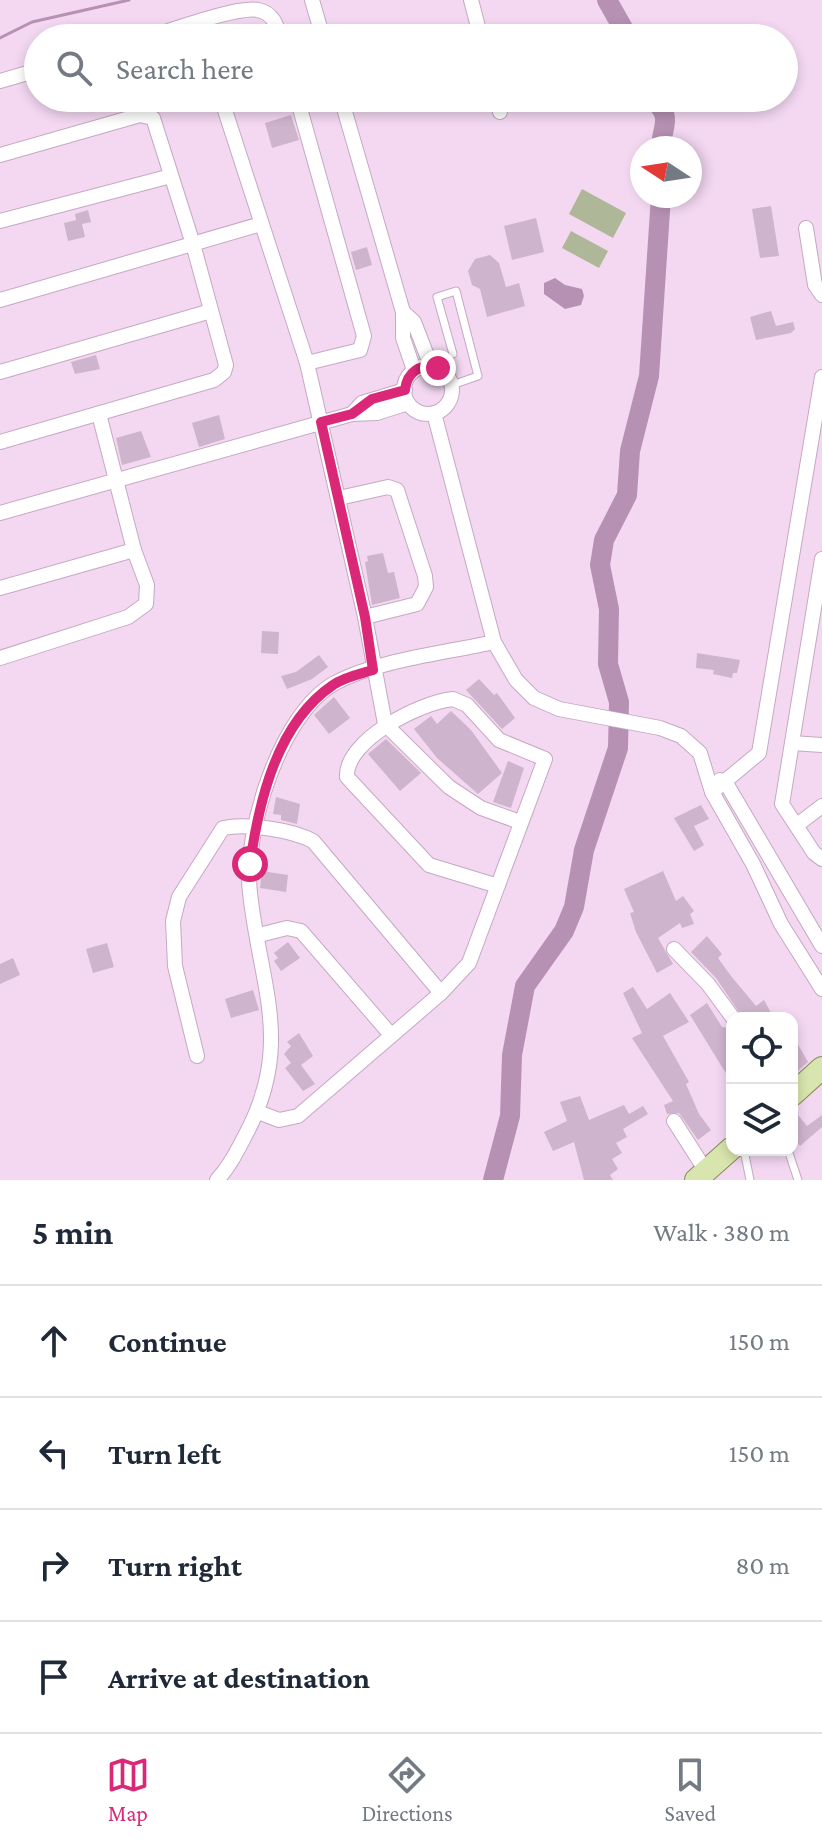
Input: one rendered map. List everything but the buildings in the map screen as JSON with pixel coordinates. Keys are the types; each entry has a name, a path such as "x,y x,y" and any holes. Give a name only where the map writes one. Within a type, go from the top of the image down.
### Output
{"main road":[{"path":"798,1090 822,1068"},
{"path":"701,1176 726,1153"}],"street":[{"path":"312,0 319,24"},
{"path":"471,0 477,24"},
{"path":"194,24 260,10 276,24"},
{"path":"0,81 24,74"},
{"path":"225,112 307,363 365,617 385,724 449,787 481,808 520,822"},
{"path":"301,112 364,340 360,350 307,363"},
{"path":"345,112 403,312 403,338 414,370 406,396"},
{"path":"0,155 146,115 156,124 225,357 220,377 0,442"},
{"path":"0,221 171,176"},
{"path":"0,300 261,224"},
{"path":"806,228 815,285 822,295"},
{"path":"0,372 211,311"},
{"path":"403,312 414,322 431,366"},
{"path":"406,396 419,412 434,413 446,405 452,385 444,372 431,366 414,370"},
{"path":"712,792 759,753 822,377"},
{"path":"0,513 352,414 362,403 406,396"},
{"path":"434,413 494,642 516,680 534,698 559,709 660,728 681,736 700,753 709,773 712,792 781,924 822,989"},
{"path":"0,658 138,612 146,604 147,585 134,550 99,414"},
{"path":"339,498 388,487 397,490 425,576 426,587 417,604 365,617"},
{"path":"0,588 134,550"},
{"path":"822,559 782,804 814,853 822,859"},
{"path":"217,1180 229,1167 258,1112 268,1082 273,1039 250,893 250,864 274,762 303,709 335,683 373,670 494,642"},
{"path":"258,1112 279,1120 298,1116 441,993 469,963 498,886 520,822 545,759 499,740 467,705 453,699 385,724 351,760 347,777 429,865 498,886"},
{"path":"792,743 822,745"},
{"path":"709,773 726,783 822,946"},
{"path":"797,825 822,806"},
{"path":"197,1056 175,966 172,938 176,909 179,897 218,833 231,826 304,836 322,847 441,993"},
{"path":"766,891 783,881"},
{"path":"259,935 287,928 301,931 391,1035"},
{"path":"674,949 708,984 729,1012"},
{"path":"674,1121 701,1176"}],"lane":[{"path":"452,385 478,376 456,291 437,297 453,354"},
{"path":"448,336 467,330"},
{"path":"745,1156 750,1180"},
{"path":"791,1156 797,1167 798,1180"}],"green space":[{"path":"582,189 626,213 613,238 569,214"},
{"path":"571,231 608,251 599,268 562,248"}],"shaded area":[{"path":"555,278 565,285 582,289 584,296 581,305 565,309 544,294 544,283"}],"waterway":[{"path":"28,24 129,0"},
{"path":"607,0 621,24"},
{"path":"0,38 24,26"},
{"path":"663,112 663,136"},
{"path":"493,1180 510,1116 512,1055 525,986 564,931 574,907 584,850 618,748 619,702 608,664 609,609 600,565 604,540 627,495 630,451 649,376 660,208"}],"route":[{"path":"250,864 274,762 303,709 335,683 373,670 365,617 321,422 352,414 362,403 405,390 409,376 419,367 438,368"}]}
